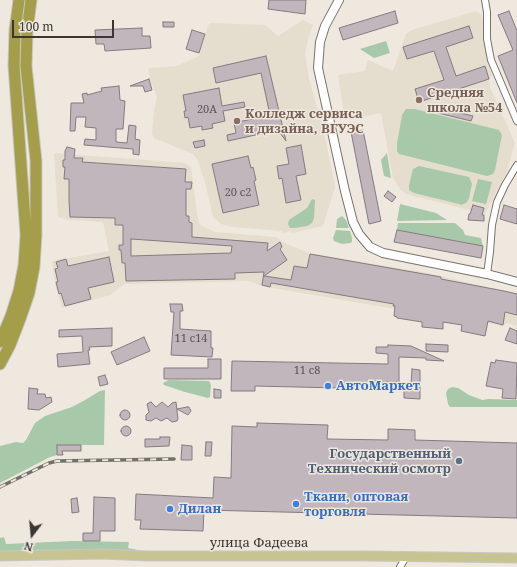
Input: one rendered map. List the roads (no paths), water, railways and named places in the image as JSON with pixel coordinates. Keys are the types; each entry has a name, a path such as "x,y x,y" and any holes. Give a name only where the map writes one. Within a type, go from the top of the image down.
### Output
{"highway":[{"path":"0,342 11,316 19,291 24,265 26,234 14,66 15,30 19,0"},
{"path":"0,364 10,345 20,319 29,293 34,268 36,235 36,161 26,66 27,32 31,0"}],"main road":[{"path":"339,0 320,42 318,68 345,191 356,230 362,240 370,247 383,253 487,274 517,282"},
{"name":"улица Фадеева","path":"0,556 102,554 147,556 517,558"}],"street":[{"path":"485,0 487,12 487,39 491,60 517,121"},
{"path":"487,274 492,225 497,202 517,165"},
{"path":"400,567 406,557"}],"railway":[{"path":"0,487 49,463 57,461 174,459"}],"place":[{"name":"Средняя школа №54","path":"419,100"},
{"name":"Колледж сервиса и дизайна, ВГУЭС","path":"237,121"},
{"name":"АвтоМаркет","path":"328,386"},
{"name":"Государственный Технический осмотр","path":"459,461"},
{"name":"Ткани, оптовая торговля","path":"296,504"},
{"name":"Дилан","path":"170,509"}]}
